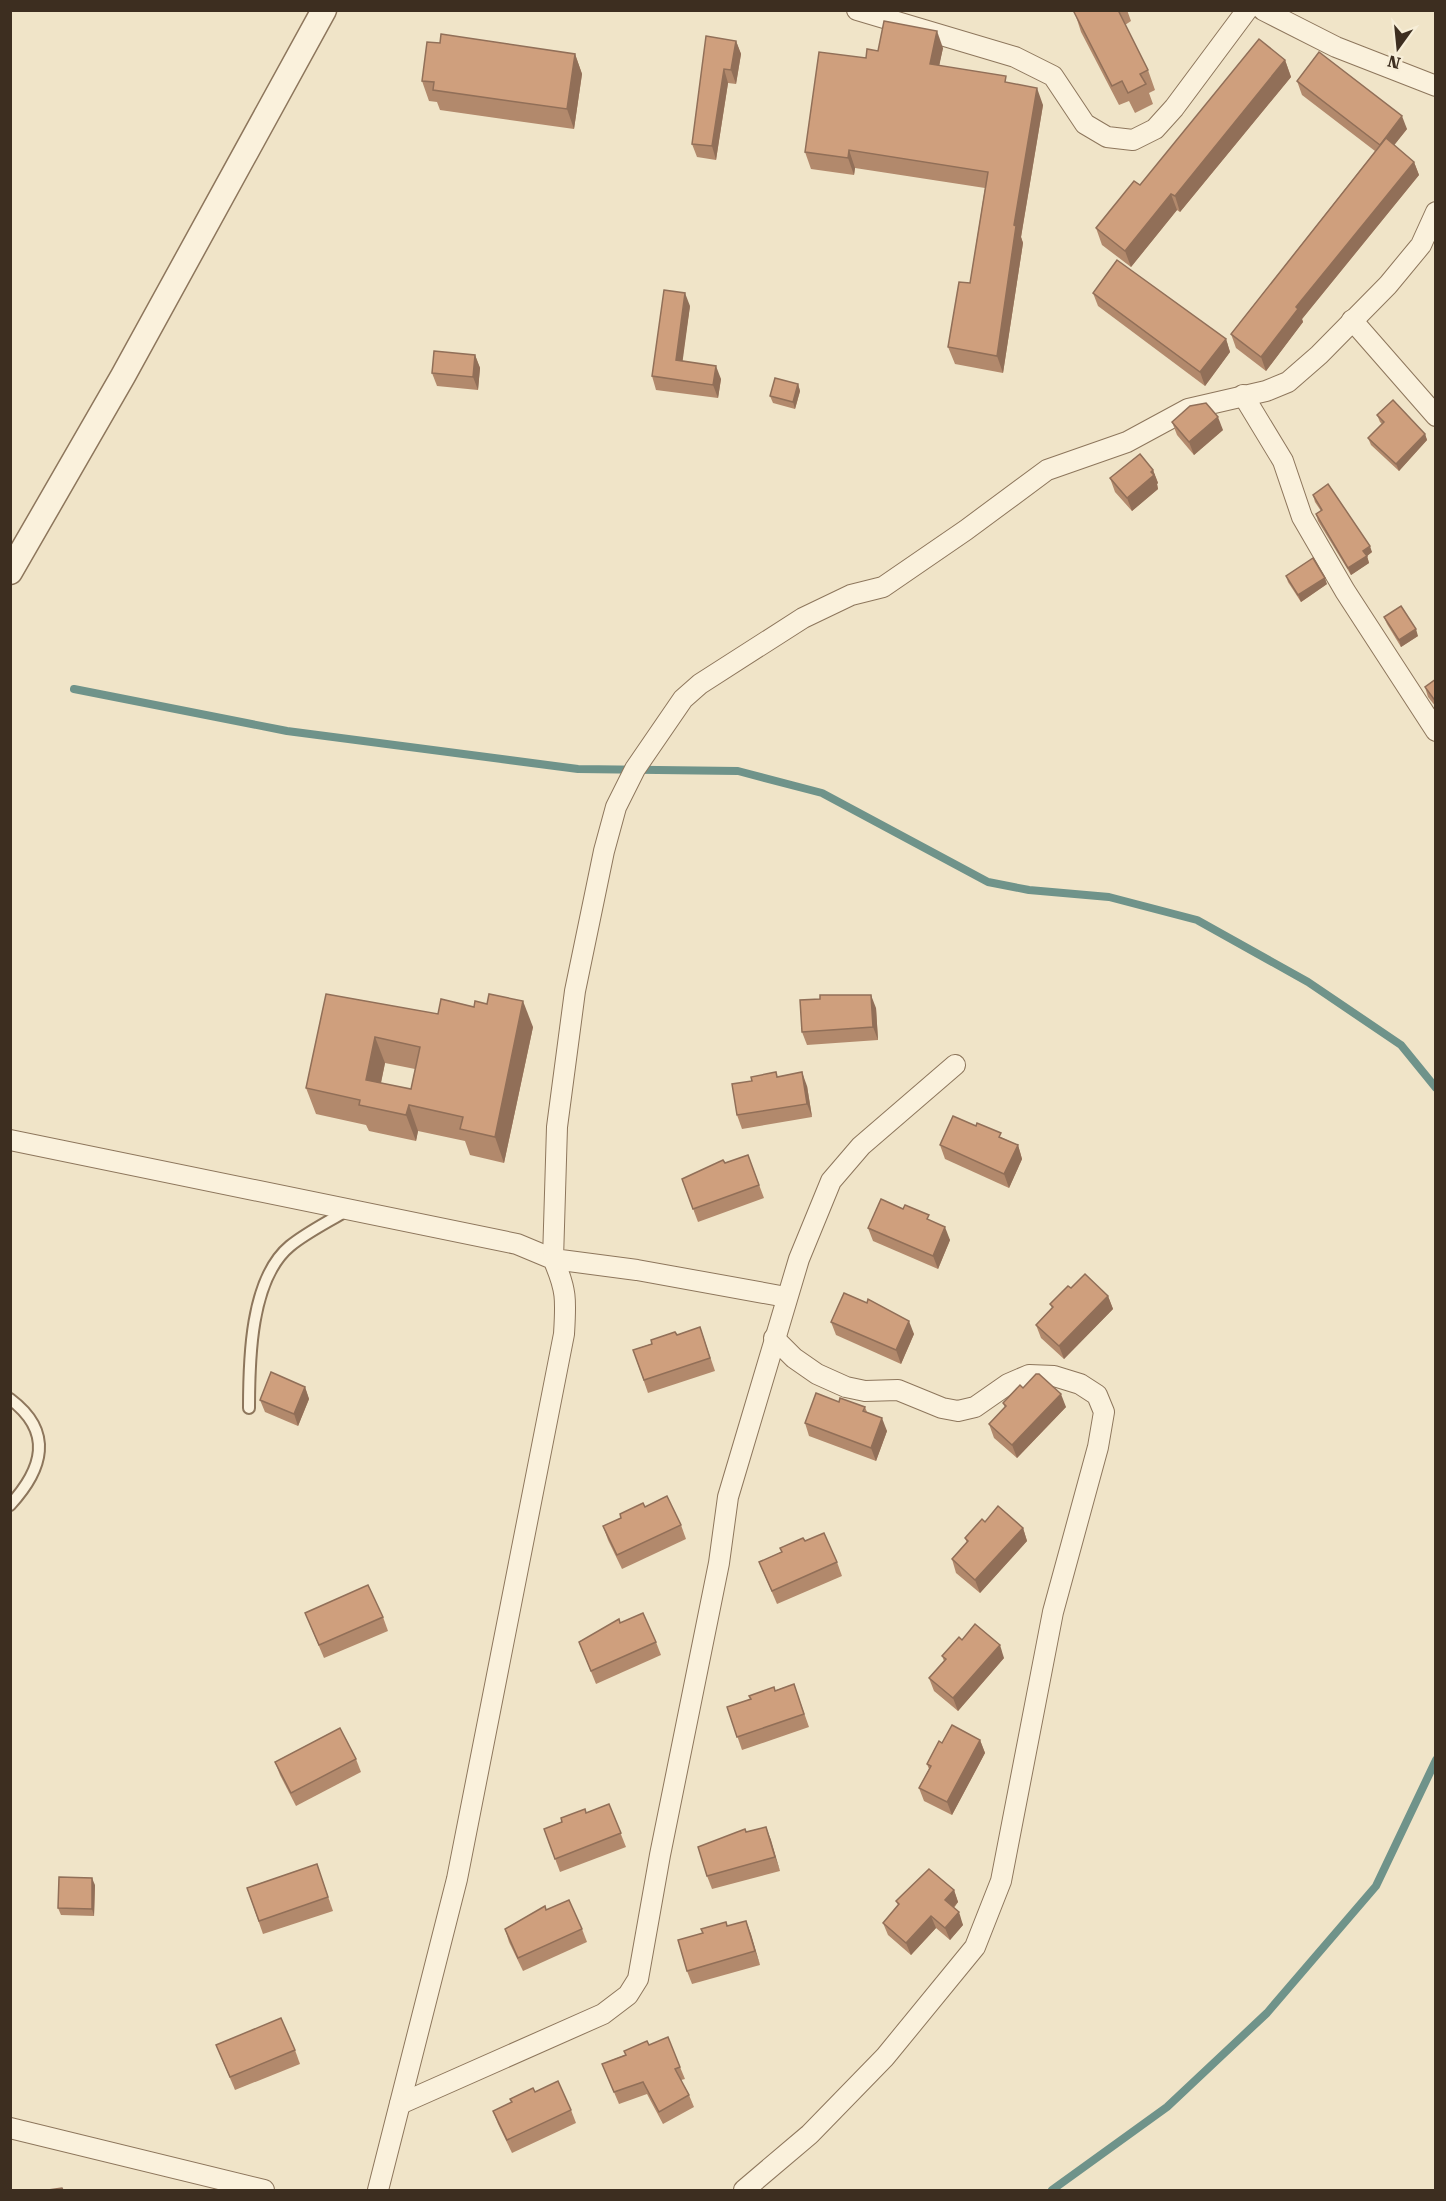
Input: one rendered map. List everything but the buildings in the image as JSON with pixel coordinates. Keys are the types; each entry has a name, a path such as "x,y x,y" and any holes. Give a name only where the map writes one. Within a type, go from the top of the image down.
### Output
{"street":[{"path":"10,572 123,376 324,10"},
{"path":"857,10 1015,57 1053,76 1085,124 1107,137 1133,140 1155,129 1174,108 1247,10"},
{"path":"1263,10 1336,47 1436,86"},
{"path":"378,2190 457,1879 564,1334 567,1295 553,1259 556,1127 575,991 604,851 616,807 635,770 677,706 700,684 803,618 851,595 883,587 966,530 1047,470 1126,442 1188,409 1266,391 1288,382 1388,285 1421,245 1436,212"},
{"path":"1352,320 1436,416"},
{"path":"1243,395 1283,461 1302,517 1346,591 1436,731"},
{"path":"400,2104 603,2014 628,1995 638,1979 662,1844 719,1563 728,1497 786,1297 816,1214 831,1181 861,1146 955,1065"},
{"path":"10,1140 517,1244 553,1259 637,1270 786,1297"},
{"path":"744,2190 810,2134 885,2057 975,1947 1001,1881 1053,1612 1098,1447 1104,1412 1096,1395 1080,1384 1054,1376 1029,1375 1008,1384 975,1407 957,1410 942,1408 898,1390 865,1391 846,1387 817,1374 794,1358 774,1338"},
{"path":"10,2128 264,2190"}],"lane":[{"path":"249,1408 252,1347 263,1284 272,1266 290,1246 349,1209"},
{"path":"10,1399 22,1408 37,1430 40,1454 34,1474 10,1505"}],"waterway":[{"path":"74,689 287,731 578,769 738,771 822,793 988,882 1029,890 1109,897 1197,920 1308,982 1401,1045 1436,1088"},
{"path":"1052,2190 1167,2107 1267,2013 1376,1886 1436,1760"}]}
